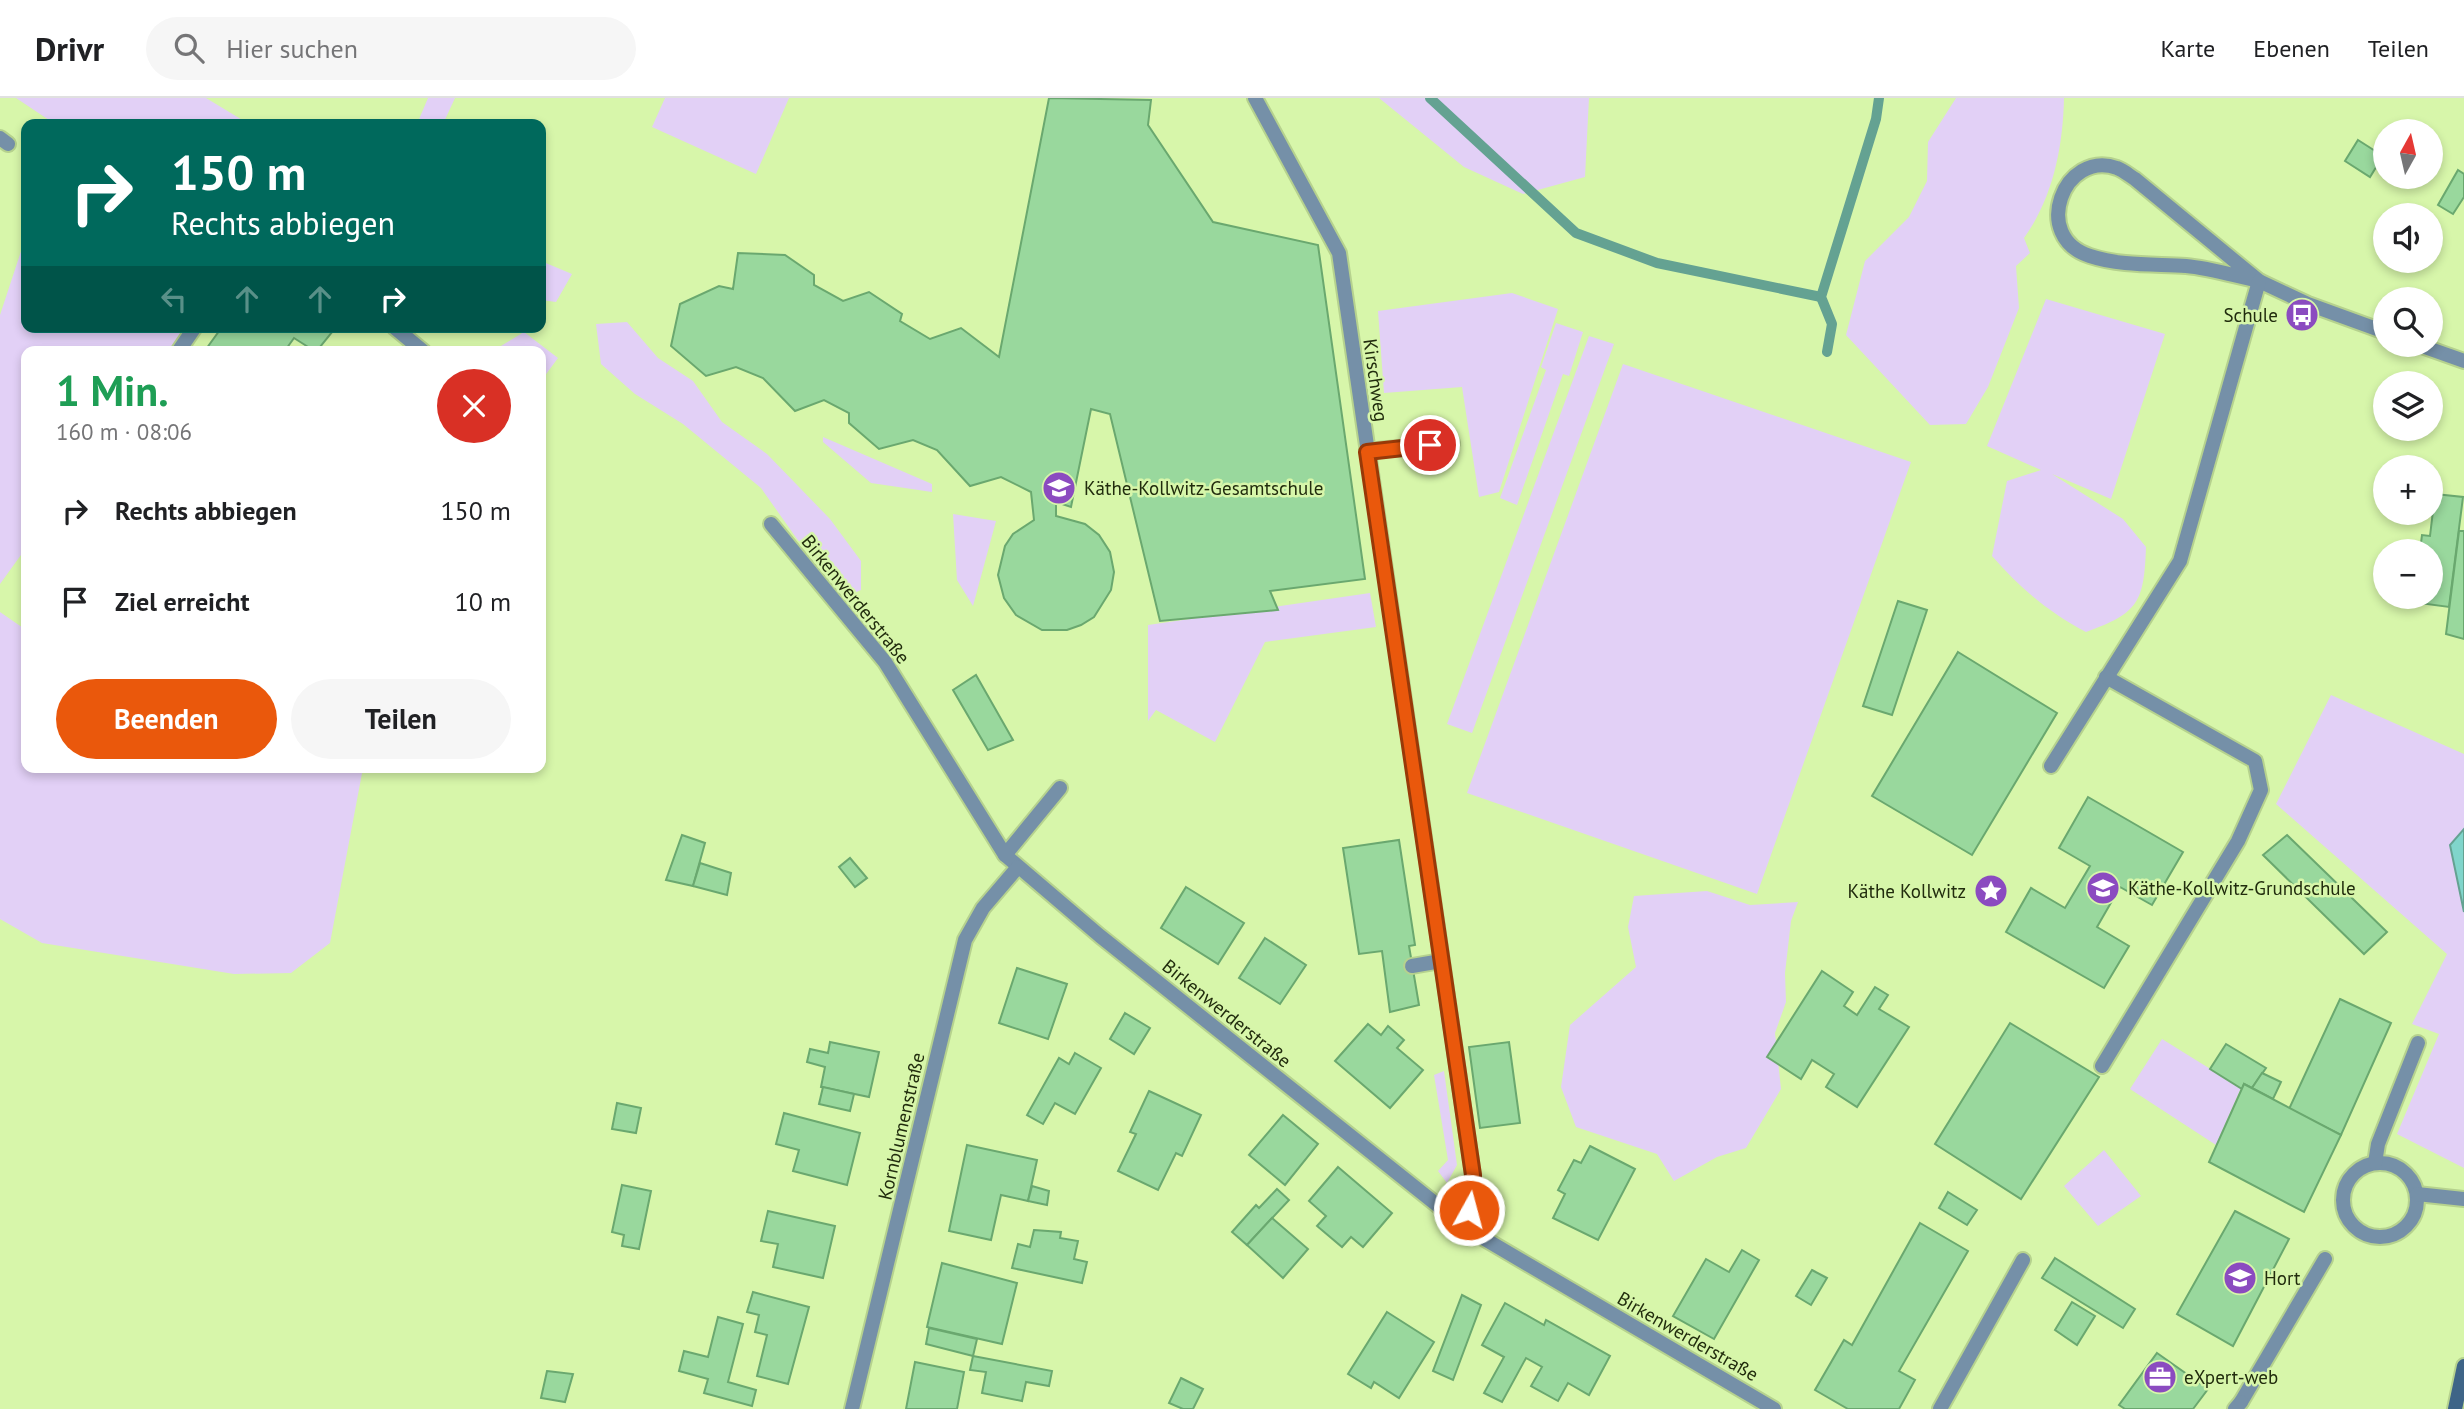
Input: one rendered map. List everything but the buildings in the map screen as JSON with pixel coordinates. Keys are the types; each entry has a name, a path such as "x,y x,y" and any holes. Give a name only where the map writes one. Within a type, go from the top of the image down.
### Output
{"main road":[{"path":"2455,1409 2464,1366"}],"street":[{"name":"Kirschweg","path":"1255,98 1339,253 1473,1175 1466,1228"},
{"path":"2259,281 2116,167 2096,166 2074,177 2062,192 2057,207 2060,229 2073,247 2090,256 2149,265 2188,266 2259,281 2308,304 2373,328"},
{"path":"2051,766 2180,561 2259,281"},
{"path":"401,333 417,346"},
{"path":"2443,354 2464,361"},
{"path":"1367,452 1452,443"},
{"name":"Birkenwerderstraße","path":"771,524 886,662 1005,855 1018,867 1100,936 1466,1228 1774,1409"},
{"path":"2102,1066 2238,841 2261,789 2255,761 2106,677"},
{"path":"1005,855 1060,789"},
{"name":"Kornblumenstraße","path":"852,1409 965,940 983,908 1018,867"},
{"path":"1412,967 1441,961"},
{"path":"2375,1163 2378,1144 2418,1043"},
{"path":"2375,1163 2397,1167 2413,1183 2417,1194 2413,1217 2397,1233 2374,1238 2353,1227 2343,1206 2346,1183 2363,1166 2375,1163"},
{"path":"2417,1194 2464,1199"},
{"path":"1940,1409 2023,1259"},
{"path":"2238,1406 2325,1259"}],"shaded area":[{"path":"16,98 206,98 241,119 48,119"},
{"path":"428,98 455,98 445,119 419,119"},
{"path":"665,98 789,98 756,174 652,127"},
{"path":"1379,98 1589,98 1585,177 1523,194 1464,167"},
{"path":"1956,98 2064,98 2063,116 2055,171 2042,206 2024,238 2030,253 2016,266 2019,308 1988,387 1966,424 1930,425 1846,335 1865,261 1909,217 1927,181 1928,142"},
{"path":"21,251 21,333 184,333 174,346 21,346 21,555 0,584 0,315"},
{"path":"546,263 572,274 556,302 546,301"},
{"path":"1512,293 1558,309 1499,492 1479,497 1462,387 1384,393 1378,311"},
{"path":"2046,299 2165,334 2111,499 2052,474 2123,519 2146,547 2143,581 2135,603 2117,618 2086,632 2035,598 1992,556 2007,481 2041,470 1987,446"},
{"path":"627,322 658,358 693,381 722,422 767,454 830,519 861,561 861,590 847,596 797,539 761,488 683,424 635,394 601,364 596,324"},
{"path":"1556,323 1583,332 1569,376 1563,374 1517,505 1500,498 1546,370 1541,367"},
{"path":"525,333 542,346 501,346"},
{"path":"1589,336 1614,344 1472,733 1447,724"},
{"path":"546,349 558,358 546,374"},
{"path":"1623,364 1911,462 1757,894 1467,793"},
{"path":"823,437 932,484 932,492 871,483 823,442"},
{"path":"953,514 996,521 973,606 957,580"},
{"path":"1370,593 1376,627 1265,642 1215,742 1156,710 1148,721 1148,625"},
{"path":"0,612 21,627 21,773 362,773 330,943 291,973 234,974 42,943 0,919"},
{"path":"2331,695 2464,754 2464,1168 2397,1134 2439,1034 2412,1024 2447,954 2276,804"},
{"path":"1707,891 1750,905 1798,902 1791,921 1785,973 1786,1002 1775,1033 1781,1089 1746,1148 1717,1157 1674,1181 1657,1154 1576,1127 1561,1087 1570,1025 1636,967 1628,927 1634,896"},
{"path":"2162,1039 2241,1088 2216,1145 2130,1089"},
{"path":"1444,1071 1457,1165 1447,1183 1438,1171 1448,1160 1434,1075"},
{"path":"2104,1150 2141,1196 2098,1226 2064,1186"}],"water":[{"path":"2464,829 2464,912 2450,845"}],"waterway":[{"path":"1430,98 1576,233 1657,263 1821,297"},
{"path":"1827,352 1832,324 1821,297 1876,119 1879,98"}],"place":[{"name":"Schule","path":"2302,315"},
{"name":"Käthe-Kollwitz-Gesamtschule","path":"1059,488"},
{"name":"Käthe-Kollwitz-Grundschule","path":"2103,888"},
{"name":"Käthe Kollwitz","path":"1991,891"},
{"name":"Hort","path":"2240,1278"},
{"name":"eXpert-web","path":"2160,1377"}],"route":[{"path":"1430,445 1367,452 1473,1175 1469,1210"}]}
